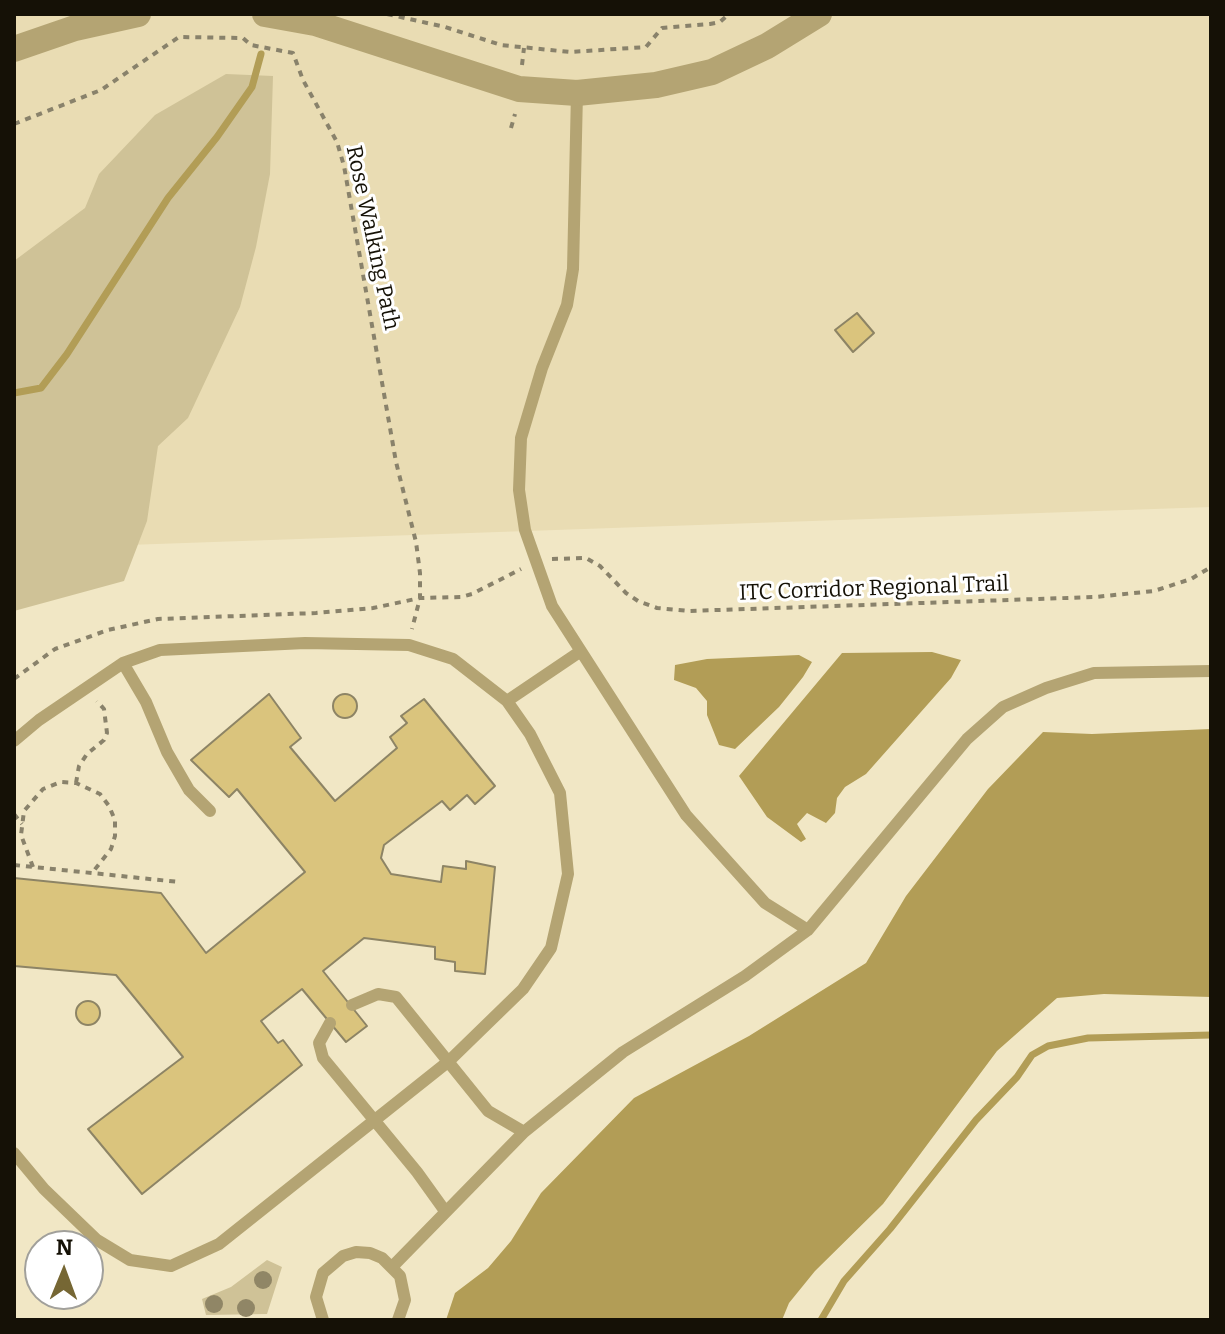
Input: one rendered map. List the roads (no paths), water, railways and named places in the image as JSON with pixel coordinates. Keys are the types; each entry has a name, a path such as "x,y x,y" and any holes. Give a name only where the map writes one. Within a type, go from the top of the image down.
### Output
{"street":[{"path":"14,49 75,28 138,14"},
{"path":"265,14 315,23 519,89 577,93 656,85 712,72 767,46 819,14"}],"lane":[{"path":"577,93 573,269 567,305 542,368 521,438 519,490 525,530 543,586 686,815 765,903 808,930"},
{"path":"14,741 39,720 123,663 160,650 305,643 409,645 453,659 507,701 530,734 560,793 568,874 551,948 523,989 449,1061 219,1244 171,1266 130,1260 97,1240 44,1189 14,1153"},
{"path":"507,701 581,651"},
{"path":"123,663 146,702 167,752 189,790 210,811"},
{"path":"393,1266 524,1132 623,1052 745,976 808,930 967,739 1003,707 1046,688 1094,673 1211,671"},
{"path":"352,1005 378,994 396,997 488,1111 524,1132"},
{"path":"330,1023 319,1043 323,1058 445,1211"},
{"path":"323,1320 318,1309 317,1284 332,1263 356,1252 370,1253 393,1266 404,1287 405,1300 398,1320"}],"waterway":[{"path":"14,393 41,388 67,354 168,198 252,87 261,54"},
{"path":"821,1320 844,1281 890,1229 976,1120 1017,1077 1032,1055 1048,1046 1088,1038 1211,1035"}]}
